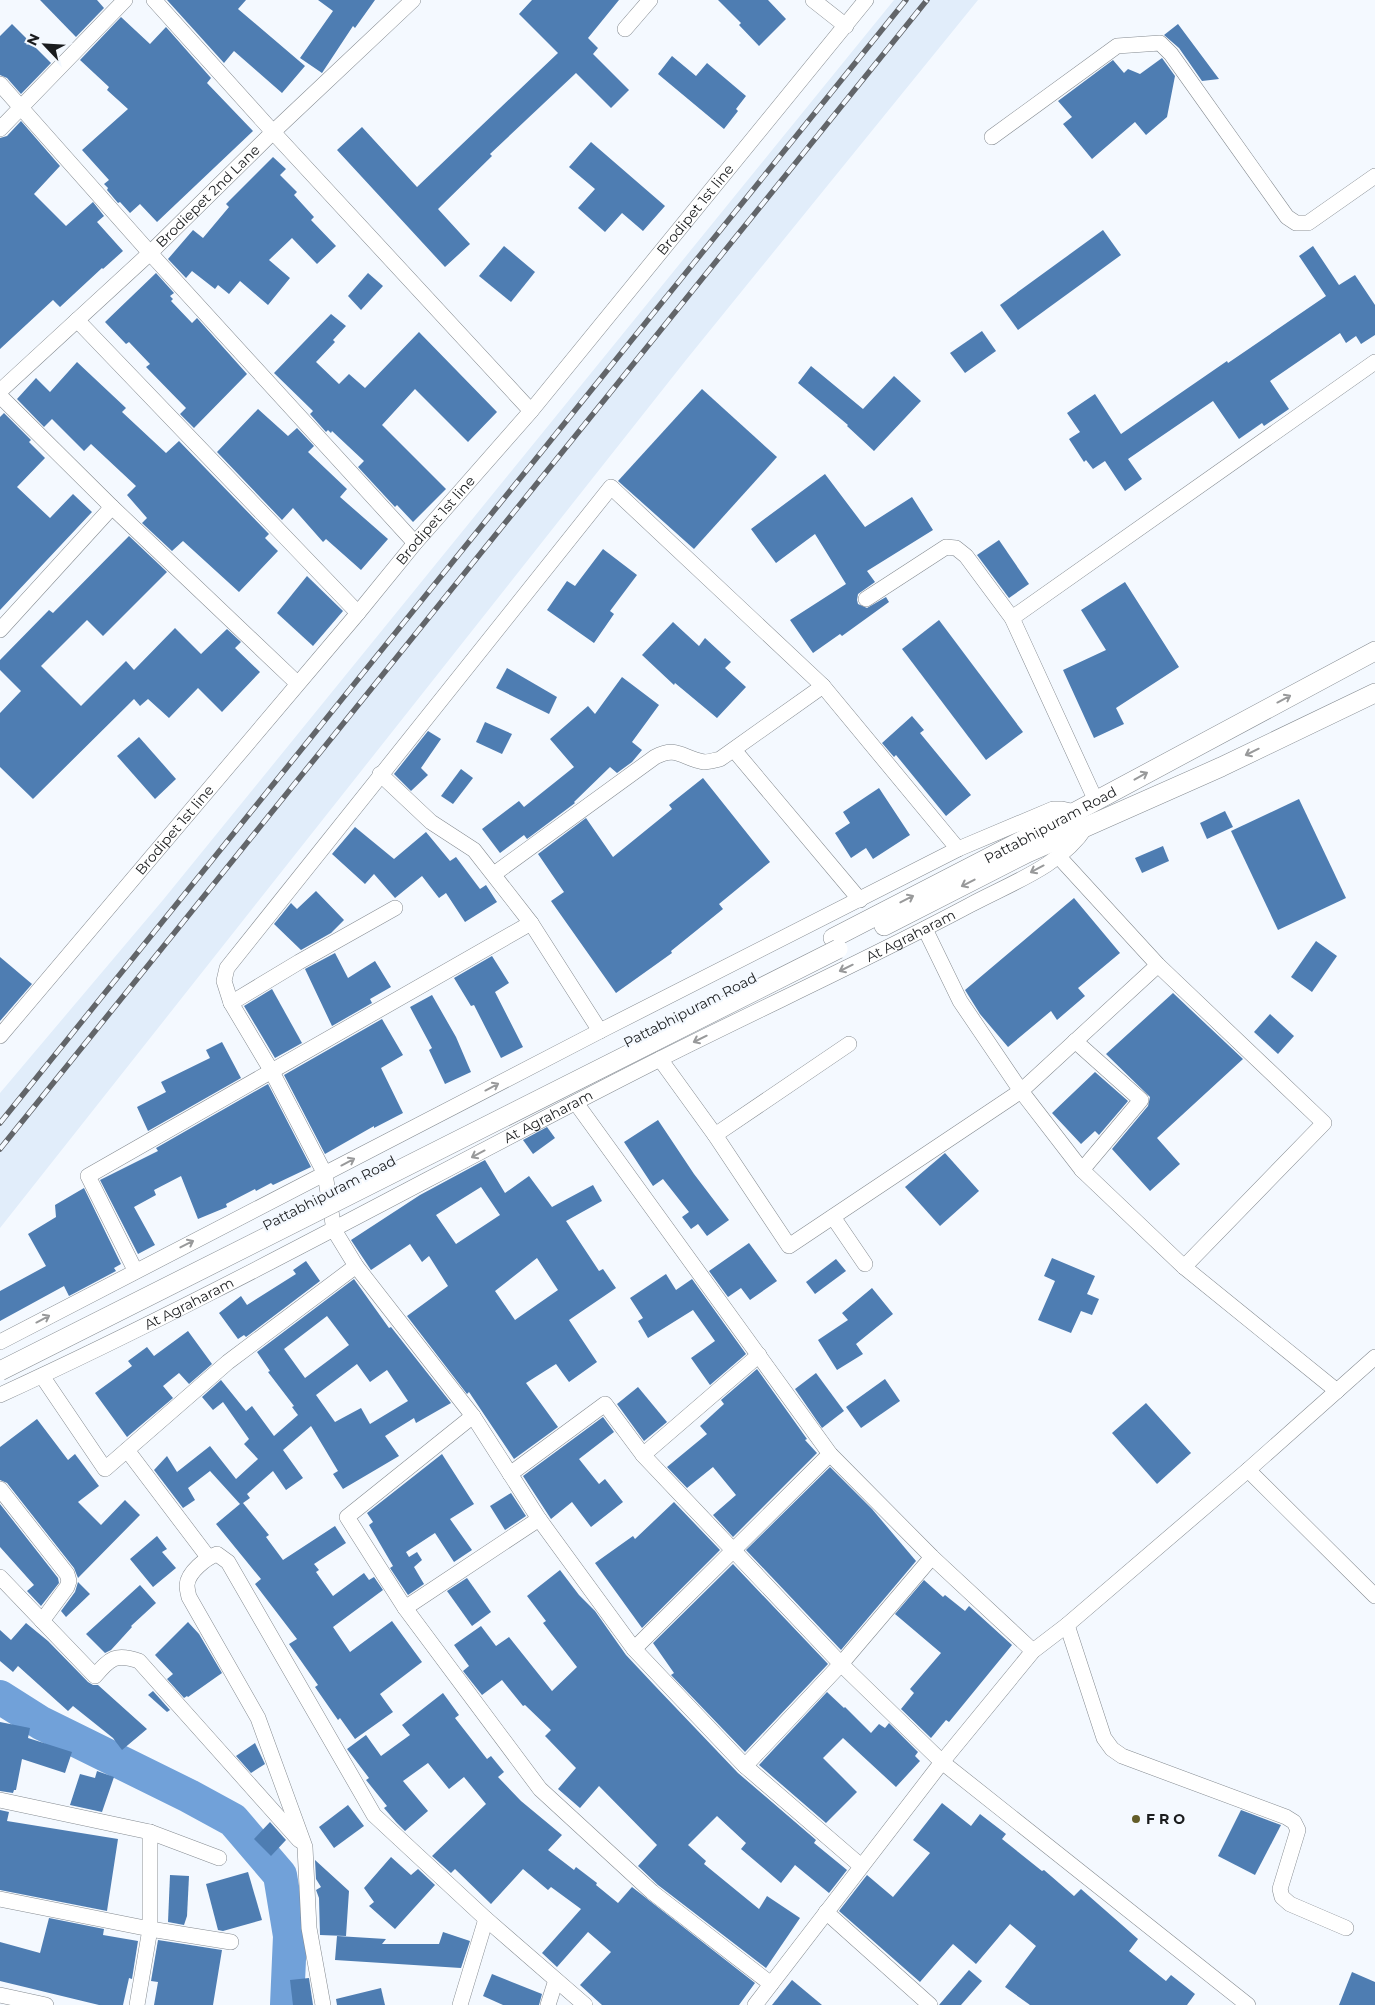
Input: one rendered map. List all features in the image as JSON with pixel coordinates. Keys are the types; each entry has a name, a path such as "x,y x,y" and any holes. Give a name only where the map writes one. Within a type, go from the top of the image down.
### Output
{"street":[{"path":"0,129 125,0"},
{"path":"154,0 273,132 531,411"},
{"name":"Brodiepet 2nd Lane","path":"0,391 150,253 273,132 413,0"},
{"path":"625,29 650,0"},
{"path":"813,0 846,26"},
{"name":"Brodipet 1st line","path":"0,1036 358,613 415,542 531,411 866,0"},
{"path":"992,137 1117,46 1160,43 1171,54 1287,217 1296,223 1308,223 1375,176"},
{"path":"0,84 150,253 415,542"},
{"path":"77,320 358,613"},
{"path":"1012,618 1375,362"},
{"path":"0,396 112,507 297,683"},
{"path":"861,1866 745,1766 634,1649 539,1519 473,1416 356,1266 334,1230 325,1174 271,1070 231,1003 224,981 227,968 611,487 823,686 958,849"},
{"path":"0,630 112,507"},
{"path":"866,599 946,547 956,548 966,556 1012,618 1096,801"},
{"name":"Pattabhipuram Road","path":"1081,819 1096,801 1375,651"},
{"path":"494,874 655,757 665,752 674,751 707,762 720,759 823,686"},
{"name":"Pattabhipuram Road","path":"0,1371 1081,819 1221,767 1375,693"},
{"path":"734,750 860,900"},
{"path":"380,774 430,822 474,850 531,923 600,1030"},
{"path":"0,1342 135,1270 325,1174 600,1030 958,849 1053,809 1062,808 1081,819"},
{"name":"At Agraharam","path":"0,1396 334,1230 660,1059 925,929 1059,858 1078,839 1081,819"},
{"path":"1059,858 1158,965 1324,1123 1184,1267"},
{"path":"231,1003 395,908"},
{"path":"135,1270 88,1176 531,923"},
{"path":"925,929 960,1001 1021,1090 1082,1170 1184,1267 1337,1391"},
{"name":"Pattabhipuram Road","path":"0,1357 836,943"},
{"path":"660,1059 715,1135 789,1246 1021,1090 1158,965"},
{"path":"1075,1041 1141,1100 1082,1170"},
{"path":"715,1135 849,1044"},
{"path":"576,1103 830,1454 932,1557 1033,1651"},
{"path":"833,1217 865,1264"},
{"path":"42,1376 105,1470 228,1362 356,1266"},
{"path":"643,1454 759,1355"},
{"path":"755,2005 942,1762 1033,1651 1067,1625 1248,1470 1375,1357"},
{"path":"510,1474 605,1404 643,1454 732,1549 841,1664 942,1762 1248,2005"},
{"path":"473,1416 347,1517 405,1608 540,1790 652,1892 771,1984"},
{"path":"127,1450 208,1558"},
{"path":"634,1649 732,1549 830,1454"},
{"path":"1248,1470 1375,1596"},
{"path":"0,1489 67,1574 69,1581 67,1587 42,1621"},
{"path":"405,1608 539,1519"},
{"path":"323,2005 309,1928 304,1847 258,1718 189,1596 187,1585 190,1575 208,1558 217,1554 228,1562 374,1815 486,1919 585,2005"},
{"path":"745,1766 841,1664 932,1557"},
{"path":"0,1577 95,1676 109,1660 125,1656 139,1661 304,1847"},
{"path":"1067,1625 1104,1738 1112,1749 1122,1756 1286,1817 1294,1822 1298,1830 1280,1889 1282,1897 1290,1904 1346,1928"},
{"path":"0,1800 150,1832 219,1858"},
{"path":"137,2005 150,1929 150,1832"},
{"path":"0,1899 150,1929 231,1942"},
{"path":"826,1912 930,2005"},
{"path":"460,2005 486,1919"},
{"path":"548,2005 556,1980"},
{"path":"0,1995 46,2005"}],"shaded area":[{"path":"894,0 978,0 686,360 0,1228 0,1093 163,900"}],"building":[{"path":"40,0 97,0 104,8 76,37"},
{"path":"167,0 246,0 238,9 305,66 282,93 234,51 224,63"},
{"path":"318,0 375,0 355,28 353,26 322,73 300,58 333,11"},
{"path":"532,0 619,0 588,38 598,48 593,54 629,90 611,108 576,73 490,154 492,156 438,209 470,244 445,267 337,150 362,127 417,187 558,53 519,14"},
{"path":"718,0 768,0 786,19 759,46 739,25 741,23"},
{"path":"121,17 150,44 166,27 211,78 207,83 253,131 157,222 140,204 130,213 120,202 118,203 104,184 109,180 82,150 128,109 107,90 109,87 80,60"},
{"path":"12,24 51,63 21,94 7,78 0,75 0,36"},
{"path":"1178,24 1219,79 1202,81 1179,48 1164,35"},
{"path":"672,56 696,76 707,63 746,96 736,109 738,111 724,129 658,74"},
{"path":"1162,58 1175,76 1167,117 1146,135 1135,122 1092,159 1063,124 1072,117 1058,101 1113,60 1124,73 1128,69 1140,74"},
{"path":"21,121 60,166 34,194 66,226 93,202 104,216 97,222 123,251 60,307 53,300 0,349 0,138 7,136"},
{"path":"591,142 665,206 643,231 622,213 605,232 578,208 595,189 569,167"},
{"path":"273,157 286,169 280,175 297,192 294,195 314,217 311,220 336,246 317,264 292,238 269,260 290,278 268,305 240,281 229,294 218,285 215,289 192,271 186,278 168,259 193,230 203,238 229,207 226,204"},
{"path":"1103,230 1121,255 1018,330 1000,305"},
{"path":"504,246 535,272 511,302 479,276"},
{"path":"1313,246 1339,285 1355,275 1375,305 1375,335 1361,344 1356,336 1346,343 1340,333 1270,381 1289,409 1264,426 1262,423 1239,439 1213,401 1128,459 1142,479 1125,491 1105,461 1093,469 1086,460 1084,462 1069,439 1080,432 1067,413 1095,394 1121,434 1227,361 1228,363 1326,296 1299,256"},
{"path":"156,273 174,293 170,296 173,299 171,301 192,323 197,318 247,374 194,428 180,414 186,408 146,367 150,364 129,342 126,344 105,322"},
{"path":"368,273 383,286 361,310 348,296"},
{"path":"331,314 346,326 333,340 335,342 316,362 339,384 349,374 365,388 419,332 497,412 468,442 415,389 382,425 446,489 413,522 397,505 395,507 358,467 364,461 332,431 331,433 328,430 326,432 310,414 313,411 274,373"},
{"path":"982,331 996,351 965,373 950,353"},
{"path":"77,362 126,408 122,412 166,453 179,441 269,534 265,538 278,551 239,592 183,541 172,551 142,523 147,518 127,495 136,486 91,444 84,451 52,419 44,427 17,399 36,378 50,392"},
{"path":"811,366 863,409 894,376 921,401 874,451 848,425 798,383"},
{"path":"702,389 777,457 694,549 618,481"},
{"path":"258,409 288,436 297,428 314,446 308,452 347,489 340,497 388,539 361,570 326,539 323,542 293,508 282,520 217,452"},
{"path":"4,413 31,440 29,442 45,458 17,487 50,518 73,494 92,512 0,610 0,417"},
{"path":"825,474 865,527 912,497 933,530 867,571 875,582 858,594 858,604 867,608 886,597 889,602 842,636 840,634 813,653 790,620 846,584 815,534 776,563 751,529"},
{"path":"129,536 167,572 103,636 87,620 41,666 81,706 126,661 134,670 175,628 201,654 227,629 241,642 235,648 260,672 222,712 198,688 169,718 148,699 140,706 134,699 33,799 0,767 0,713 21,691 0,670 0,660 49,610 53,613"},
{"path":"999,540 1029,584 1009,598 977,555"},
{"path":"603,549 637,575 610,611 614,614 594,643 547,610 567,581 575,586"},
{"path":"307,576 343,611 313,646 277,613"},
{"path":"1125,582 1179,667 1116,708 1124,724 1094,738 1063,670 1106,650 1081,610"},
{"path":"939,620 1023,732 986,760 902,649"},
{"path":"673,622 699,646 705,638 731,662 725,668 746,687 717,718 675,683 674,685 642,655"},
{"path":"507,668 557,697 549,714 496,688"},
{"path":"622,677 659,705 632,742 642,750 632,762 617,773 610,767 575,803 527,839 524,835 500,853 482,829 519,801 524,807 574,767 550,739 588,706 595,714"},
{"path":"912,716 924,730 920,733 971,795 946,816 896,755 894,757 882,743"},
{"path":"485,722 512,734 502,754 476,742"},
{"path":"428,731 441,739 421,768 428,775 411,791 394,774"},
{"path":"139,737 176,779 155,799 117,756"},
{"path":"461,769 473,778 453,804 441,796"},
{"path":"703,778 770,862 719,904 723,909 671,951 672,953 616,993 551,901 564,892 538,854 586,818 613,857 672,809 669,805"},
{"path":"879,788 910,835 873,859 866,848 851,858 835,833 850,823 843,812"},
{"path":"1299,799 1346,898 1278,930 1231,831"},
{"path":"1225,811 1233,827 1207,839 1200,823"},
{"path":"355,827 394,859 426,832 450,861 456,857 480,889 486,885 497,902 465,922 446,893 439,898 422,876 395,898 374,874 365,884 332,854"},
{"path":"1163,846 1169,861 1142,873 1135,858"},
{"path":"316,891 344,920 331,933 301,950 274,924 291,903 297,909"},
{"path":"1074,898 1120,953 1078,988 1085,996 1057,1020 1051,1011 1008,1047 980,1014 965,990"},
{"path":"1316,941 1337,956 1312,992 1291,977"},
{"path":"335,953 348,978 375,961 391,987 370,999 372,1003 332,1026 305,969"},
{"path":"492,956 509,983 495,992 523,1047 501,1058 474,1005 471,1006 454,978"},
{"path":"0,957 32,984 0,1021"},
{"path":"272,989 302,1043 275,1058 244,1006"},
{"path":"1173,993 1243,1059 1157,1138 1180,1164 1150,1191 1112,1149 1148,1106 1150,1097 1106,1054"},
{"path":"432,995 456,1037 471,1072 445,1084 429,1050 432,1048 410,1007"},
{"path":"1270,1014 1294,1036 1278,1054 1254,1032"},
{"path":"382,1019 403,1055 381,1068 403,1113 374,1128 374,1126 325,1154 284,1075"},
{"path":"222,1042 241,1078 148,1131 137,1107 166,1092 161,1082 210,1058 206,1050"},
{"path":"1095,1072 1128,1101 1099,1135 1095,1131 1081,1144 1052,1113"},
{"path":"268,1084 311,1167 273,1185 271,1183 256,1191 255,1189 226,1204 227,1207 198,1219 181,1176 154,1190 156,1195 134,1207 155,1245 138,1254 100,1180 158,1151 156,1148"},
{"path":"658,1120 694,1174 729,1220 707,1236 698,1224 691,1229 682,1217 689,1212 663,1179 653,1186 624,1142"},
{"path":"547,1127 555,1138 533,1154 523,1140"},
{"path":"945,1153 979,1191 940,1226 905,1187"},
{"path":"485,1160 505,1193 529,1176 552,1207 593,1185 602,1201 566,1221 599,1271 603,1269 616,1288 569,1320 597,1362 569,1382 556,1364 526,1383 558,1427 514,1459 469,1392 467,1394 407,1316 448,1286 429,1256 422,1262 410,1244 371,1270 351,1240 420,1195","holes":["481,1187 500,1215 456,1244 436,1215","537,1258 558,1290 515,1320 495,1291"]},
{"path":"84,1188 121,1264 114,1268 116,1271 69,1296 64,1286 0,1321 0,1291 46,1266 28,1234 56,1217 55,1205"},
{"path":"749,1243 777,1281 750,1300 741,1288 728,1297 709,1271"},
{"path":"1052,1258 1095,1276 1087,1294 1099,1299 1092,1315 1081,1311 1071,1333 1038,1320 1055,1281 1044,1276"},
{"path":"836,1259 846,1271 815,1294 806,1282"},
{"path":"306,1261 320,1281 246,1337 244,1335 238,1339 219,1313 241,1296 247,1305 296,1274 293,1270"},
{"path":"666,1274 676,1290 692,1279 746,1354 710,1385 691,1358 715,1341 693,1310 648,1338 638,1321 643,1318 630,1298"},
{"path":"354,1279 389,1328 391,1327 451,1403 416,1423 414,1418 385,1436 399,1456 343,1489 333,1474 338,1471 311,1426 283,1450 303,1478 286,1490 273,1471 247,1494 250,1498 243,1503 269,1535 266,1537 283,1560 335,1526 346,1543 314,1564 319,1570 316,1572 333,1596 364,1573 369,1580 374,1577 383,1590 333,1627 350,1652 392,1621 422,1662 380,1694 393,1712 355,1739 340,1718 338,1720 315,1687 318,1685 289,1644 297,1639 255,1584 261,1579 216,1524 240,1504 210,1471 188,1488 195,1500 183,1508 154,1470 167,1456 177,1472 210,1446 236,1479 258,1459 244,1444 249,1439 223,1402 213,1410 202,1397 221,1380 246,1411 252,1406 274,1436 298,1415 292,1407 294,1406 268,1372 270,1371 257,1352","holes":["327,1316 349,1345 305,1378 284,1349","357,1364 370,1382 387,1370 408,1401 370,1424 361,1408 335,1422 316,1395"]},
{"path":"872,1288 893,1314 856,1344 863,1354 837,1370 818,1340 848,1320 842,1313"},
{"path":"188,1331 212,1364 189,1384 179,1373 163,1386 173,1398 127,1437 95,1393 132,1366 128,1361 147,1347 154,1356"},
{"path":"757,1369 807,1439 805,1440 817,1453 733,1537 713,1515 736,1495 713,1467 687,1488 667,1467 707,1434 700,1426 724,1404 721,1400"},
{"path":"816,1373 844,1411 822,1428 795,1389"},
{"path":"885,1379 900,1401 861,1428 846,1407"},
{"path":"638,1387 667,1422 644,1441 617,1404"},
{"path":"1146,1403 1191,1453 1157,1484 1112,1433"},
{"path":"603,1417 614,1432 579,1459 599,1484 605,1479 623,1502 591,1527 572,1502 551,1519 523,1476"},
{"path":"37,1419 68,1460 75,1454 99,1486 78,1502 101,1525 125,1500 140,1515 78,1578 74,1568 7,1483 0,1480 0,1447"},
{"path":"442,1454 474,1504 450,1519 472,1550 454,1562 435,1533 406,1552 409,1557 417,1552 422,1560 414,1567 424,1584 408,1595 390,1568 393,1566 369,1525 373,1522 367,1513"},
{"path":"830,1467 872,1509 916,1561 841,1650 746,1550"},
{"path":"511,1493 526,1516 505,1530 490,1506"},
{"path":"674,1502 720,1550 642,1628 595,1563 633,1536 635,1539"},
{"path":"0,1504 58,1578 59,1583 41,1606 27,1591 34,1585 0,1547"},
{"path":"157,1536 167,1549 162,1552 176,1568 153,1587 130,1559"},
{"path":"733,1564 828,1664 745,1752 671,1675 674,1673 653,1643"},
{"path":"560,1570 579,1595 595,1611 626,1655 738,1773 816,1840 814,1843 847,1870 829,1893 795,1865 781,1883 741,1849 746,1843 717,1816 688,1845 706,1861 704,1864 759,1909 767,1896 800,1918 766,1968 658,1885 638,1866 657,1845 599,1786 580,1808 558,1789 576,1768 545,1736 551,1730 525,1705 523,1706 502,1680 482,1695 463,1671 469,1666 454,1645 481,1626 496,1646 509,1637 552,1691 577,1667 543,1623 546,1621 527,1596"},
{"path":"467,1578 491,1612 472,1626 447,1591"},
{"path":"924,1580 943,1597 945,1595 965,1611 969,1606 1012,1645 949,1722 946,1720 931,1738 901,1709 914,1693 910,1689 941,1653 895,1614"},
{"path":"78,1582 90,1594 66,1617 61,1611 75,1592"},
{"path":"140,1585 156,1603 131,1626 111,1650 105,1653 86,1634"},
{"path":"188,1622 199,1634 222,1673 184,1698 167,1679 173,1674 155,1655"},
{"path":"26,1623 48,1641 88,1682 98,1685 147,1729 122,1750 113,1738 73,1706 68,1711 18,1666 13,1672 0,1661 0,1630 11,1640"},
{"path":"153,1691 170,1710 167,1712 148,1695"},
{"path":"827,1692 871,1733 879,1724 885,1728 889,1723 918,1752 915,1756 920,1761 896,1787 843,1738 823,1758 857,1792 826,1823 759,1765"},
{"path":"443,1693 459,1715 455,1718 487,1759 491,1756 504,1772 498,1777 521,1801 562,1835 548,1850 574,1870 576,1867 597,1883 596,1885 618,1903 632,1887 755,1983 739,2005 602,2005 580,1985 611,1952 588,1932 557,1967 542,1953 581,1909 551,1887 548,1890 523,1869 491,1904 455,1869 451,1873 432,1856 486,1804 464,1777 449,1789 428,1763 403,1781 428,1811 405,1831 396,1822 384,1808 387,1806 366,1780 369,1778 347,1749 366,1735 381,1756 410,1735 402,1725"},
{"path":"0,1722 30,1728 28,1738 72,1752 65,1773 22,1759 16,1790 13,1793 0,1791"},
{"path":"255,1743 265,1764 251,1773 236,1756"},
{"path":"97,1771 114,1777 102,1812 70,1805 80,1774 95,1778"},
{"path":"942,1803 971,1826 980,1814 1006,1834 1002,1839 1042,1871 1044,1870 1074,1896 1081,1889 1138,1939 1129,1951 1166,1981 1171,1975 1195,1994 1187,2005 1030,2005 1005,1987 1036,1946 1010,1924 976,1964 953,1944 920,1982 839,1911 867,1875 893,1897 930,1853 913,1840"},
{"path":"348,1805 364,1826 334,1848 319,1827"},
{"path":"0,1810 9,1812 7,1821 118,1839 107,1911 0,1890"},
{"path":"1241,1810 1281,1825 1255,1875 1218,1856"},
{"path":"270,1822 286,1840 271,1856 254,1839"},
{"path":"391,1857 411,1875 418,1869 435,1885 395,1929 369,1906 374,1902 364,1888"},
{"path":"315,1860 349,1891 346,1936 320,1935 319,1898 316,1890 321,1887 316,1879"},
{"path":"248,1872 262,1920 223,1931 218,1930 206,1884"},
{"path":"170,1875 189,1876 187,1916 184,1925 168,1922"},
{"path":"49,1918 104,1929 103,1935 138,1941 132,1979 129,1978 123,2005 99,2005 0,1981 0,1942 40,1953"},
{"path":"443,1932 470,1941 461,1968 335,1960 337,1936 386,1939 382,1944 439,1944"},
{"path":"158,1940 222,1950 213,2005 154,2005 158,1982 151,1981"},
{"path":"969,1970 982,1981 961,2005 939,2005"},
{"path":"1352,1972 1375,1982 1375,2005 1339,2005"},
{"path":"492,1974 542,1994 539,2005 503,2005 483,1996"},
{"path":"309,1978 313,2005 293,2005 290,1980"},
{"path":"792,1980 822,2005 772,2005"},
{"path":"381,1988 385,2005 337,2005 336,1999"}],"waterway":[{"path":"0,1697 41,1723 189,1796 233,1820 280,1875 290,1936 287,2005"}],"railway":[{"path":"0,1123 906,0"},
{"path":"0,1149 927,0"}],"place":[{"name":"F R O","path":"1136,1819"}]}
